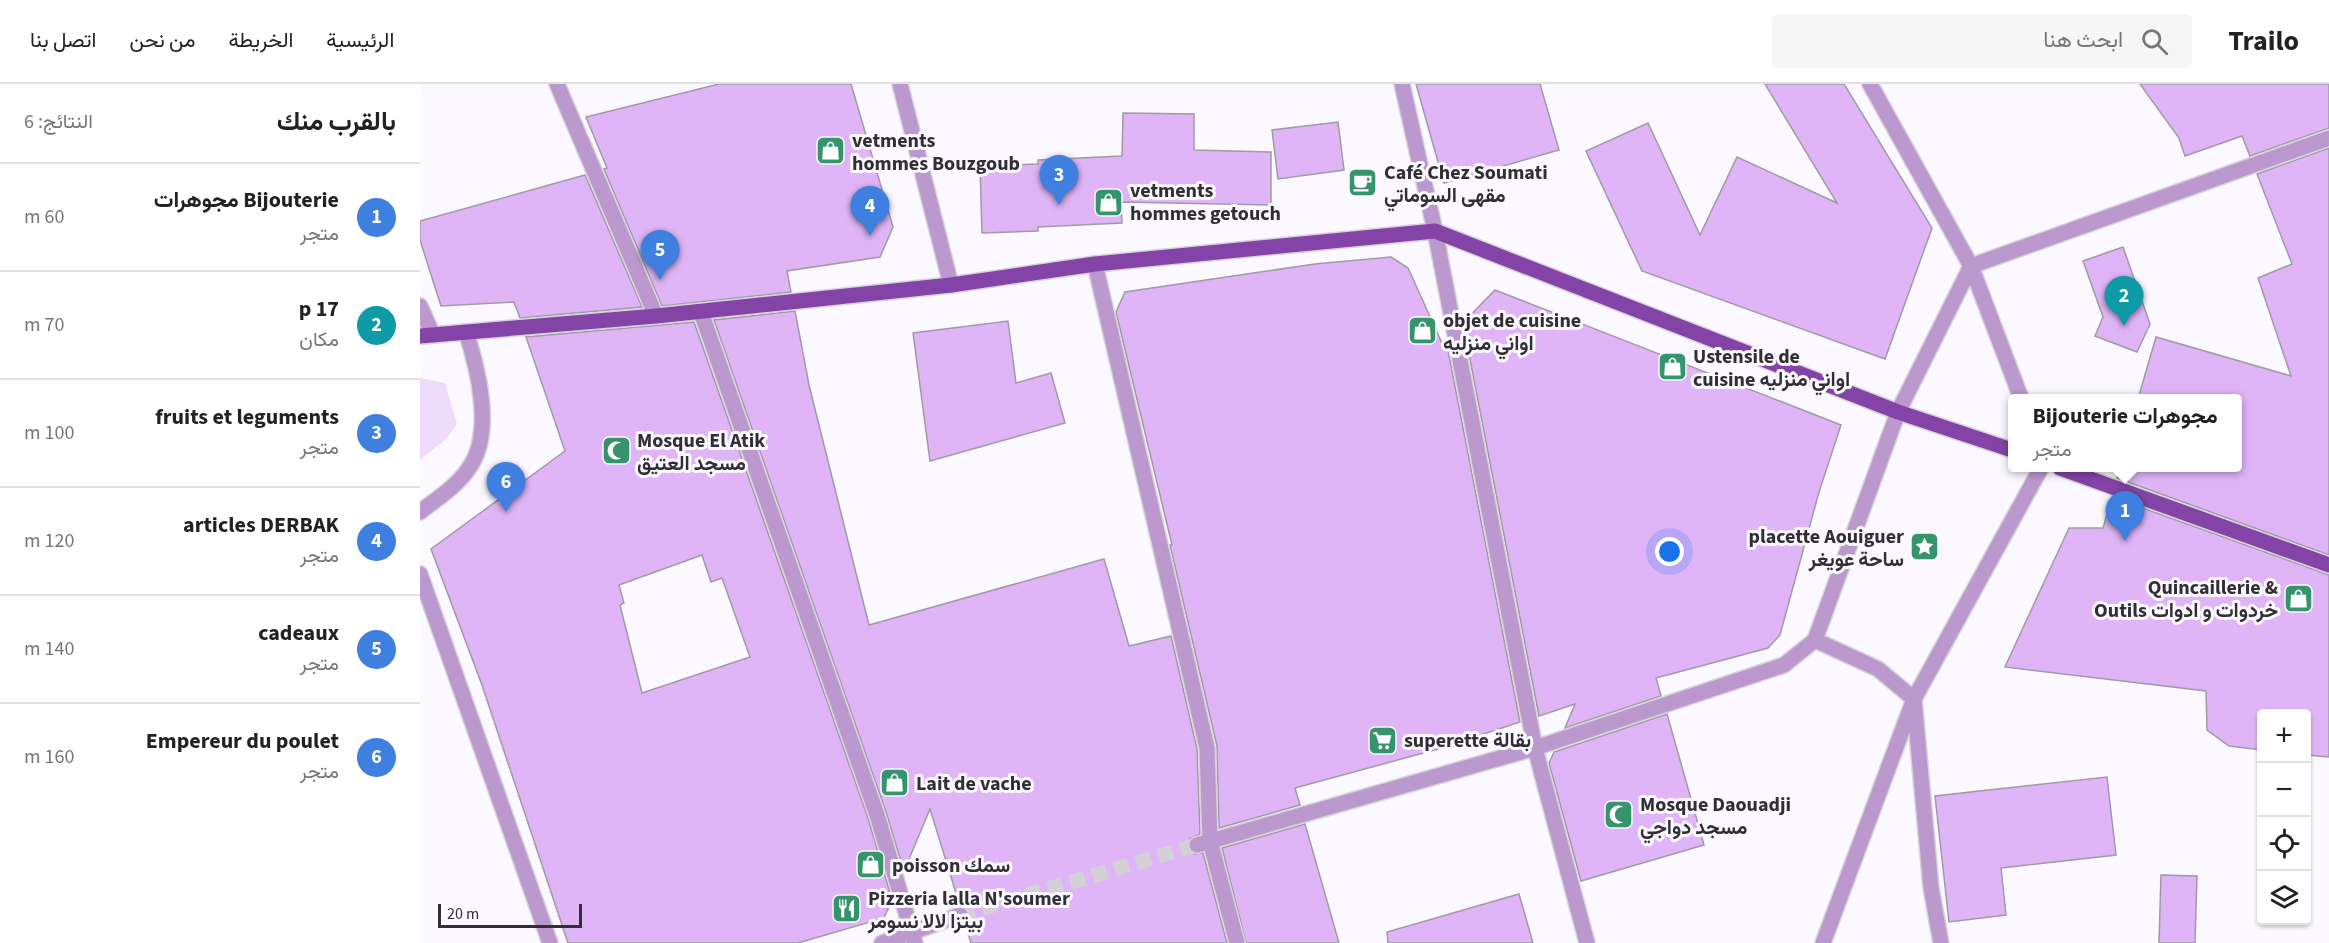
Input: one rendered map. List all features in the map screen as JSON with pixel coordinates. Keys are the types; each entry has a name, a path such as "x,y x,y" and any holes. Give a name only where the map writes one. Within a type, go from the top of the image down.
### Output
{"main road":[{"path":"427,336 701,312 951,285 1095,264 1435,231 1898,412 2008,448"},
{"path":"2071,472 2329,566"}],"street":[{"path":"557,84 656,316"},
{"path":"900,84 951,285"},
{"path":"1402,84 1435,231 1535,748 1587,943"},
{"path":"1870,84 1971,266 2019,394"},
{"path":"1203,843 1535,748 1784,665 1815,640 1898,412 1971,266 2329,138"},
{"path":"1095,264 1207,748 1203,843 1237,943"},
{"path":"420,306 427,336"},
{"path":"701,312 877,815 914,938"},
{"path":"420,512 458,482 473,463 482,435 478,369 466,332"},
{"path":"1823,943 1914,699 2039,472"},
{"path":"420,574 550,943"},
{"path":"1815,640 1878,669 1914,699 1931,888 1941,943"},
{"path":"882,943 914,938 960,915"}],"shaded area":[{"path":"420,378 445,383 457,424 446,439 420,460"}],"building":[{"path":"719,84 851,84 893,227 880,257 787,271 791,292 662,306 604,169 607,168 586,117"},
{"path":"1416,84 1540,84 1559,150 1444,183"},
{"path":"1765,84 1844,84 1932,228 1885,359 1642,271 1586,151 1648,123 1700,235 1737,157 1837,203"},
{"path":"2140,84 2329,84 2329,128 2250,156 2242,136 2185,156 2179,138"},
{"path":"1123,113 1194,114 1194,150 1271,152 1271,205 1121,202 1122,223 1038,227 1038,231 982,233 980,166 1038,164 1038,160 1122,156"},
{"path":"1338,122 1344,170 1278,179 1272,130"},
{"path":"2329,148 2329,555 2117,478 2119,472 2242,472 2242,394 2139,394 2156,337 2291,376 2258,278 2292,264 2257,174"},
{"path":"585,175 642,307 520,318 514,302 441,306 420,240 420,221"},
{"path":"2123,247 2150,324 2137,352 2095,336 2103,317 2083,261"},
{"path":"1391,257 1408,268 1442,343 1446,340 1520,722 1438,749 1295,788 1300,805 1219,828 1217,746 1116,312 1125,292 1315,264"},
{"path":"1495,290 1841,425 1819,492 1780,635 1768,648 1656,678 1661,696 1565,728 1575,704 1539,716 1463,323"},
{"path":"795,311 809,385 869,625 1104,559 1129,646 1171,636 1197,749 1200,834 1190,839 1188,847 1194,854 1203,853 1227,943 971,943 965,923 969,912 966,907 960,906 930,809 904,871 886,812 714,320"},
{"path":"1008,321 1016,383 1051,373 1065,423 930,461 913,333"},
{"path":"694,322 868,818 892,900 884,918 798,943 568,943 482,685 431,549 565,451 526,337","holes":["702,555 711,582 722,578 750,657 642,693 620,605 624,603 619,585"]},
{"path":"2112,497 2329,575 2329,757 2311,755 2311,709 2257,709 2257,749 2229,746 2207,730 2206,691 2005,667 2069,528 2103,528"},
{"path":"1667,714 1704,845 1581,881 1549,763 1554,752"},
{"path":"2107,777 2116,855 2001,868 2006,915 1949,922 1935,796"},
{"path":"1305,824 1339,943 1246,943 1222,848"},
{"path":"2161,875 2197,876 2195,943 2159,943"},
{"path":"1519,894 1533,943 1388,943 1387,932"}],"tunnel":[{"path":"960,915 1197,845"}],"place":[{"name":"vetments hommes Bouzgoub","path":"831,151"},
{"name":"Café Chez Soumati مقهى السوماتي","path":"1363,183"},
{"name":"vetments hommes getouch","path":"1109,202"},
{"name":"fruits et leguments","path":"1059,205"},
{"name":"articles DERBAK","path":"870,236"},
{"name":"cadeaux","path":"660,280"},
{"name":"p 17","path":"2124,326"},
{"name":"objet de cuisine اواني منزليه","path":"1422,331"},
{"name":"Ustensile de cuisine اواني منزليه","path":"1672,367"},
{"name":"Mosque El Atik مسجد العتيق","path":"616,451"},
{"name":"Empereur du poulet","path":"506,512"},
{"name":"Bijouterie مجوهرات","path":"2125,541"},
{"name":"placette Aouiguer ساحة عويغر","path":"1925,547"},
{"name":"Quincaillerie & Outils خردوات و ادوات","path":"2299,599"},
{"name":"superette بقالة","path":"1383,740"},
{"name":"Lait de vache","path":"895,783"},
{"name":"Mosque Daouadji مسجد دواجي","path":"1619,815"},
{"name":"poisson سمك","path":"871,865"},
{"name":"Pizzeria lalla N'soumer بيتزا لالا نسومر","path":"847,909"}]}
